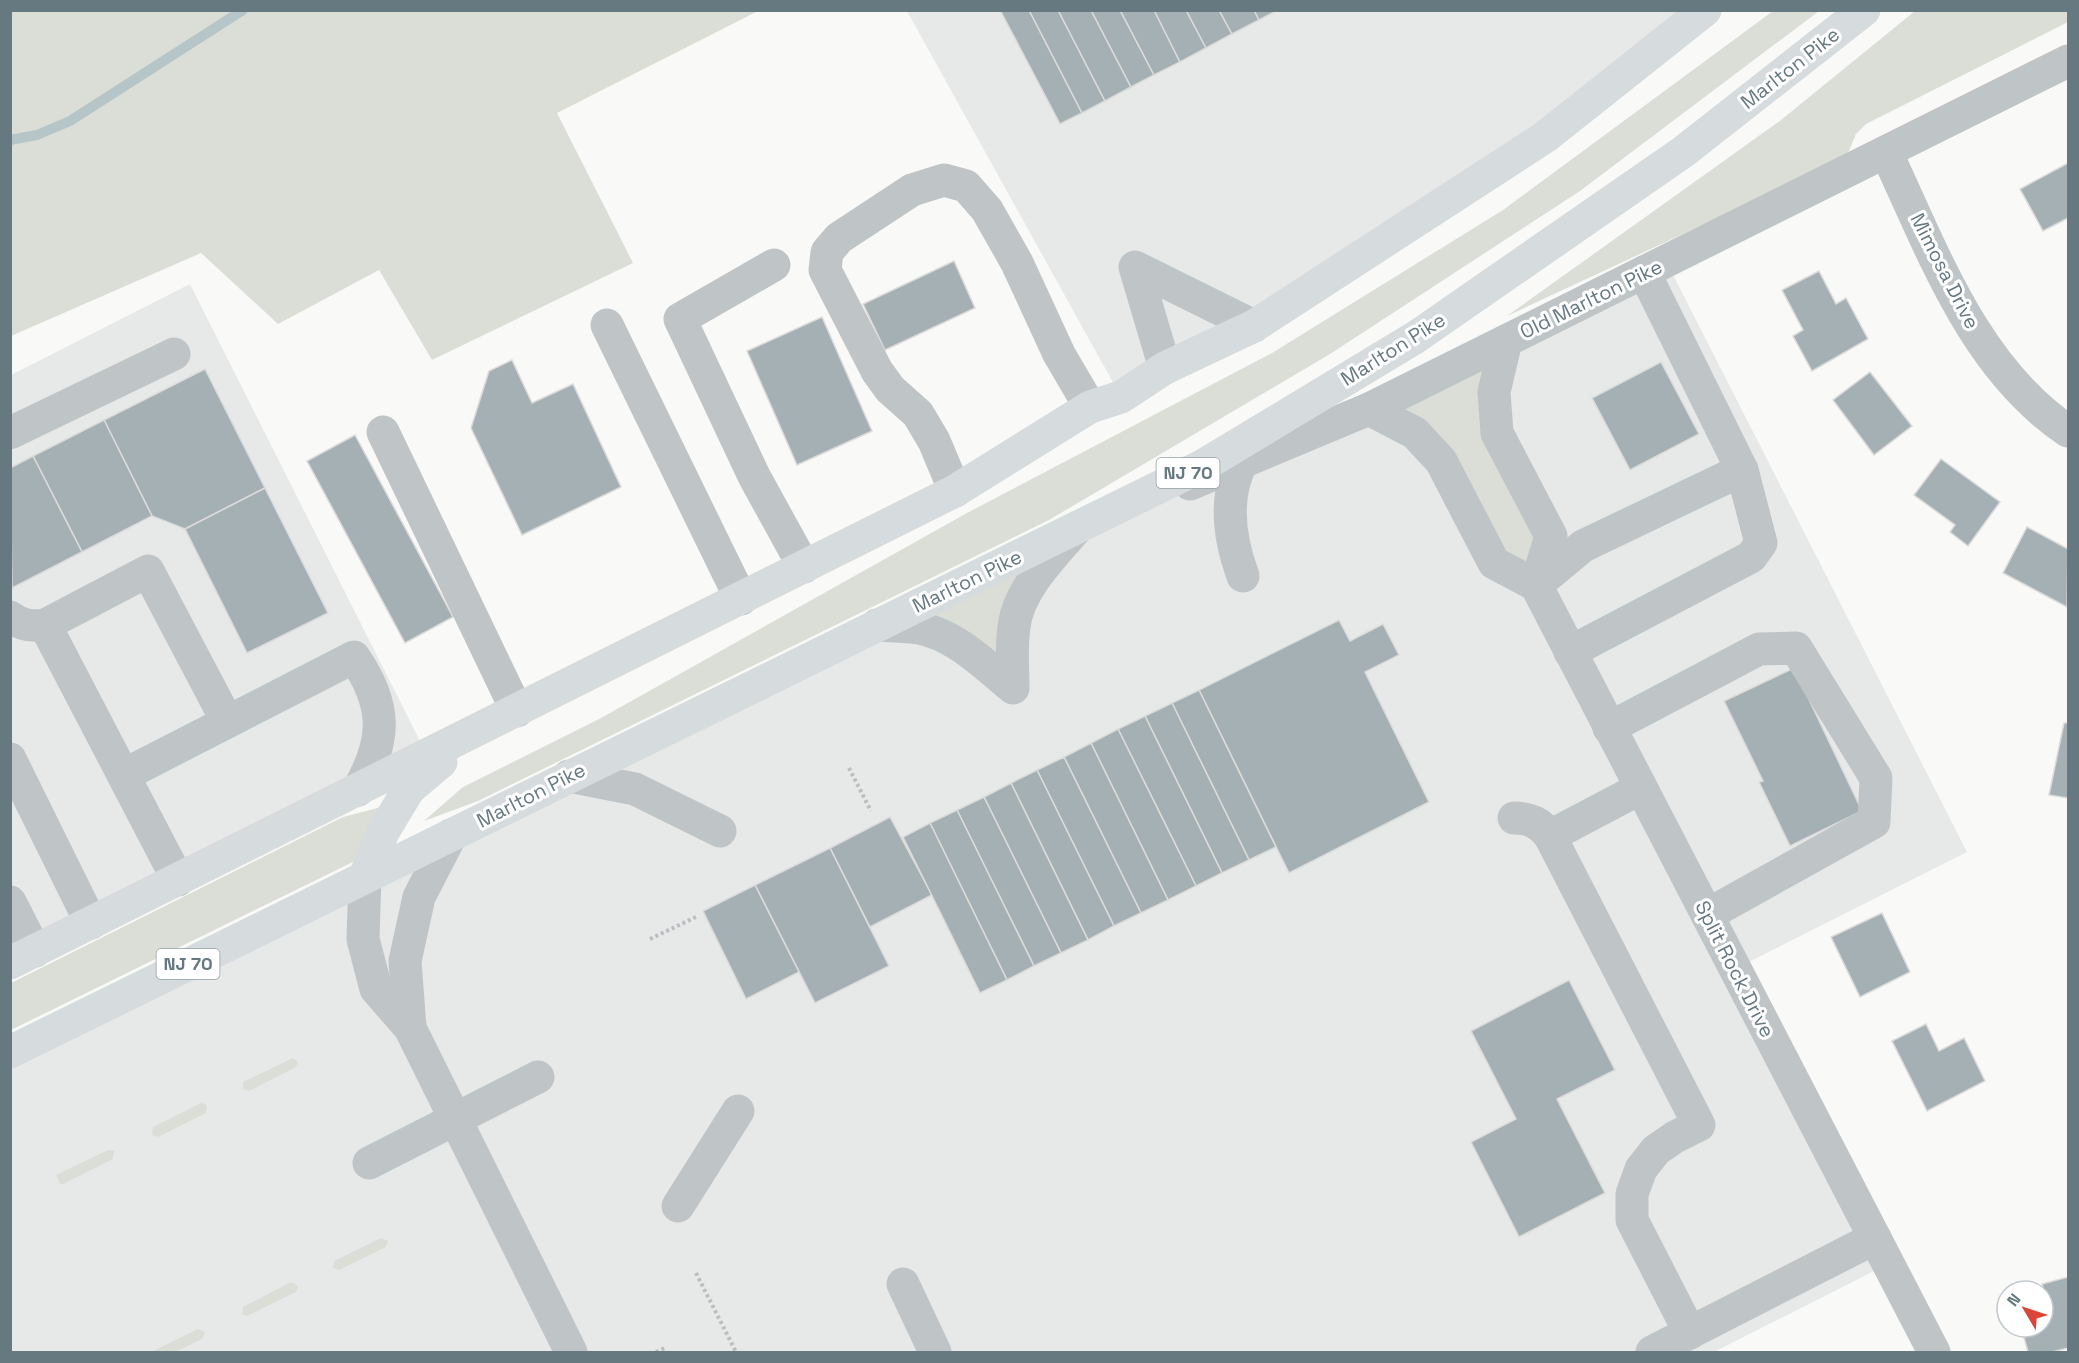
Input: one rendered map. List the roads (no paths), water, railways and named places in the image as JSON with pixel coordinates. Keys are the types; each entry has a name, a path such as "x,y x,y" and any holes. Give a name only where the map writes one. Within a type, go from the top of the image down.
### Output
{"highway":[{"path":"22,957 955,491 1090,407 1120,397 1165,368 1254,326 1545,137 1705,10"},
{"name":"Marlton Pike","path":"10,1052 1204,465 1416,337 1683,152 1864,10"},
{"path":"365,876 383,832 409,789 481,729"}],"street":[{"name":"Old Marlton Pike","path":"1089,523 1239,465 1369,409 2068,61"},
{"name":"Mimosa Drive","path":"1886,152 1966,320 2010,379 2052,420 2068,431"},
{"path":"955,491 934,441 918,414 890,388 877,371 825,270 827,252 839,238 912,190 944,180 966,186 987,210 1017,263 1059,354 1090,407"},
{"path":"774,265 680,319 754,476 804,567"},
{"path":"1165,368 1135,267 1254,326"},
{"path":"1570,652 1751,557 1761,543 1742,470 1644,272"},
{"path":"607,325 741,599"},
{"path":"1506,341 1494,392 1497,433 1551,536 1536,585"},
{"path":"10,434 174,354"},
{"path":"1369,409 1415,433 1441,461 1494,563 1536,585"},
{"path":"1243,576 1234,552 1229,517 1233,480 1239,465 1262,430"},
{"path":"383,432 517,711"},
{"path":"1536,585 1584,546 1742,470"},
{"path":"877,625 920,628 947,639 966,649 1013,688 1014,626 1022,601 1040,572 1089,523"},
{"path":"10,617 22,624 45,625 148,570 227,722"},
{"name":"Split Rock Drive","path":"1536,585 1934,1353"},
{"path":"45,625 178,880"},
{"path":"1609,728 1758,649 1796,648 1876,778 1874,822 1707,915"},
{"path":"124,775 354,657 370,681 380,718 380,737 373,765 358,790"},
{"path":"10,759 92,923"},
{"path":"569,776 636,789 720,831"},
{"path":"1550,836 1641,788"},
{"path":"1514,818 1534,822 1544,827 1550,836 1699,1125 1656,1150 1641,1169 1632,1194 1632,1220 1690,1333"},
{"path":"410,1028 405,961 407,951 419,897 451,835"},
{"path":"365,876 363,939 376,989 410,1028 571,1353"},
{"path":"10,902 22,957"},
{"path":"369,1163 538,1077"},
{"path":"678,1206 738,1111"},
{"path":"1652,1353 1875,1238"},
{"path":"903,1284 935,1353"}],"waterway":[{"path":"10,140 37,135 70,121 243,10"}]}
